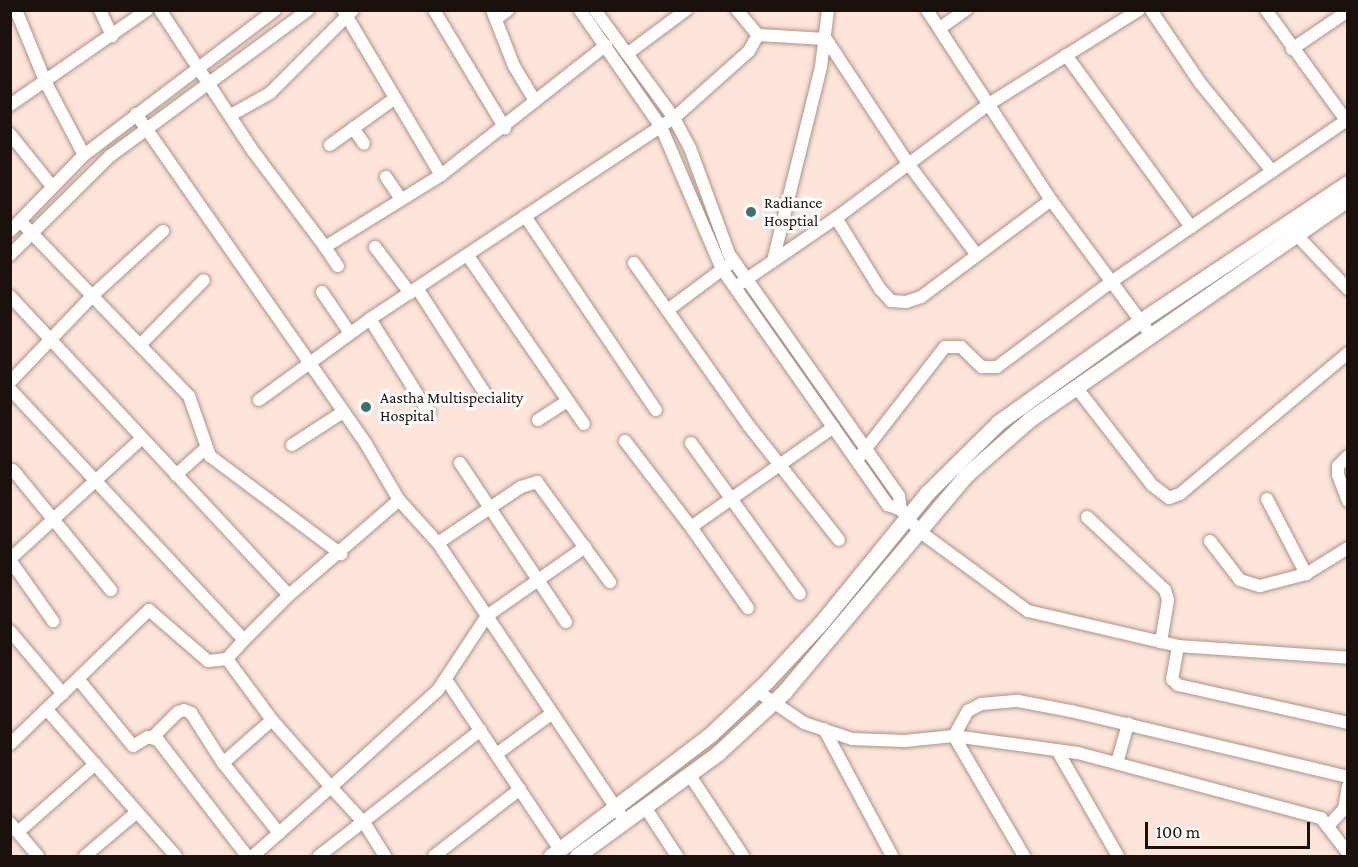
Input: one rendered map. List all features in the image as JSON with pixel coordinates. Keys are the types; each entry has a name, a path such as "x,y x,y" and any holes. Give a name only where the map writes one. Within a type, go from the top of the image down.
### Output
{"main road":[{"path":"621,815 645,807 689,774 779,697 965,476 1030,419 1151,335 1291,229 1347,183"},
{"path":"569,853 621,815 762,686 821,623 904,513 999,422 1140,321 1291,229 1347,199"}],"street":[{"path":"16,10 46,83 84,155"},
{"path":"100,10 112,36"},
{"path":"10,105 46,83 147,10"},
{"path":"160,10 338,266"},
{"path":"11,231 51,185 84,155 198,65 275,10"},
{"path":"10,255 110,156 208,80 308,10"},
{"path":"434,10 505,128"},
{"path":"508,10 494,15 514,66 536,101"},
{"path":"580,10 661,127 722,269 888,505 904,513"},
{"path":"596,10 674,118 690,148 722,241 733,261 899,496 904,513 919,531 1017,607 1178,646 1347,658"},
{"path":"627,54 686,10"},
{"path":"737,10 758,35 826,39"},
{"path":"773,261 826,39 828,10"},
{"path":"927,10 1051,200 1151,335"},
{"path":"940,28 966,10"},
{"path":"735,288 836,218 907,162 988,104 1139,10"},
{"path":"1151,10 1201,84 1272,171"},
{"path":"857,460 945,347 961,347 982,367 997,367 1111,282 1347,121 1292,49 1266,10"},
{"path":"1292,49 1347,11"},
{"path":"231,115 270,93 348,13 394,99 441,175"},
{"path":"259,400 350,333 674,118 749,51 758,35"},
{"path":"826,39 907,162 976,254"},
{"path":"325,247 441,175 505,128 606,45"},
{"path":"1066,55 1191,227"},
{"path":"330,145 394,99"},
{"path":"136,114 366,444 399,500 438,543 621,815"},
{"path":"353,128 364,144"},
{"path":"10,134 51,185"},
{"path":"386,177 401,199"},
{"path":"836,218 891,301 906,303 921,297 1051,200"},
{"path":"525,216 656,410"},
{"path":"20,220 30,234 142,343 189,396 205,449 341,554"},
{"path":"1291,229 1347,289"},
{"path":"10,382 93,295 163,231"},
{"path":"375,247 414,290 486,395"},
{"path":"468,256 584,424"},
{"path":"669,309 733,261"},
{"path":"634,263 779,465 840,540"},
{"path":"142,343 204,280"},
{"path":"322,292 350,333"},
{"path":"10,296 289,595"},
{"path":"370,320 429,413"},
{"path":"1076,387 1152,485 1169,498 1180,494 1347,353"},
{"path":"10,389 244,640"},
{"path":"538,420 567,401"},
{"path":"292,445 343,412"},
{"path":"690,527 834,427"},
{"path":"53,621 10,560 53,523 142,438"},
{"path":"625,441 748,608"},
{"path":"690,443 733,498 800,594"},
{"path":"176,475 205,449"},
{"path":"1347,456 1338,466 1338,475 1347,501"},
{"path":"460,463 566,622"},
{"path":"13,471 53,523 111,590"},
{"path":"438,543 521,487 537,482 610,582"},
{"path":"1267,499 1306,574"},
{"path":"12,739 48,711 149,610 202,659 216,663 226,659 289,595 341,554 399,500"},
{"path":"1087,517 1165,590 1168,600 1161,642"},
{"path":"1210,541 1234,574 1250,584 1273,583 1306,574 1347,548"},
{"path":"253,856 447,681 487,616 585,547"},
{"path":"10,631 63,694"},
{"path":"1178,646 1173,675 1184,688 1347,723"},
{"path":"226,659 272,720 364,824 385,856"},
{"path":"79,680 133,746 153,737 169,717 184,710 191,713 223,764 279,834"},
{"path":"447,681 498,753 520,789 569,853"},
{"path":"762,686 779,697 804,723 852,739 905,741 954,736 1057,750 1117,763 1321,818 1329,825 1347,853"},
{"path":"954,736 974,707 1007,701 1128,724 1347,777"},
{"path":"48,711 176,856"},
{"path":"498,753 551,714"},
{"path":"223,764 272,720"},
{"path":"1117,763 1128,724"},
{"path":"824,729 892,856"},
{"path":"319,856 364,824 481,730"},
{"path":"954,736 1024,856"},
{"path":"153,737 247,856"},
{"path":"1057,750 1118,856"},
{"path":"38,856 14,828 95,764"},
{"path":"689,774 743,856"},
{"path":"1329,825 1344,809 1347,786"},
{"path":"434,856 520,789"},
{"path":"645,807 677,856"},
{"path":"85,856 137,812"}],"place":[{"name":"Radiance Hosptial","path":"751,212"},
{"name":"Aastha Multispeciality Hospital","path":"366,407"}]}
